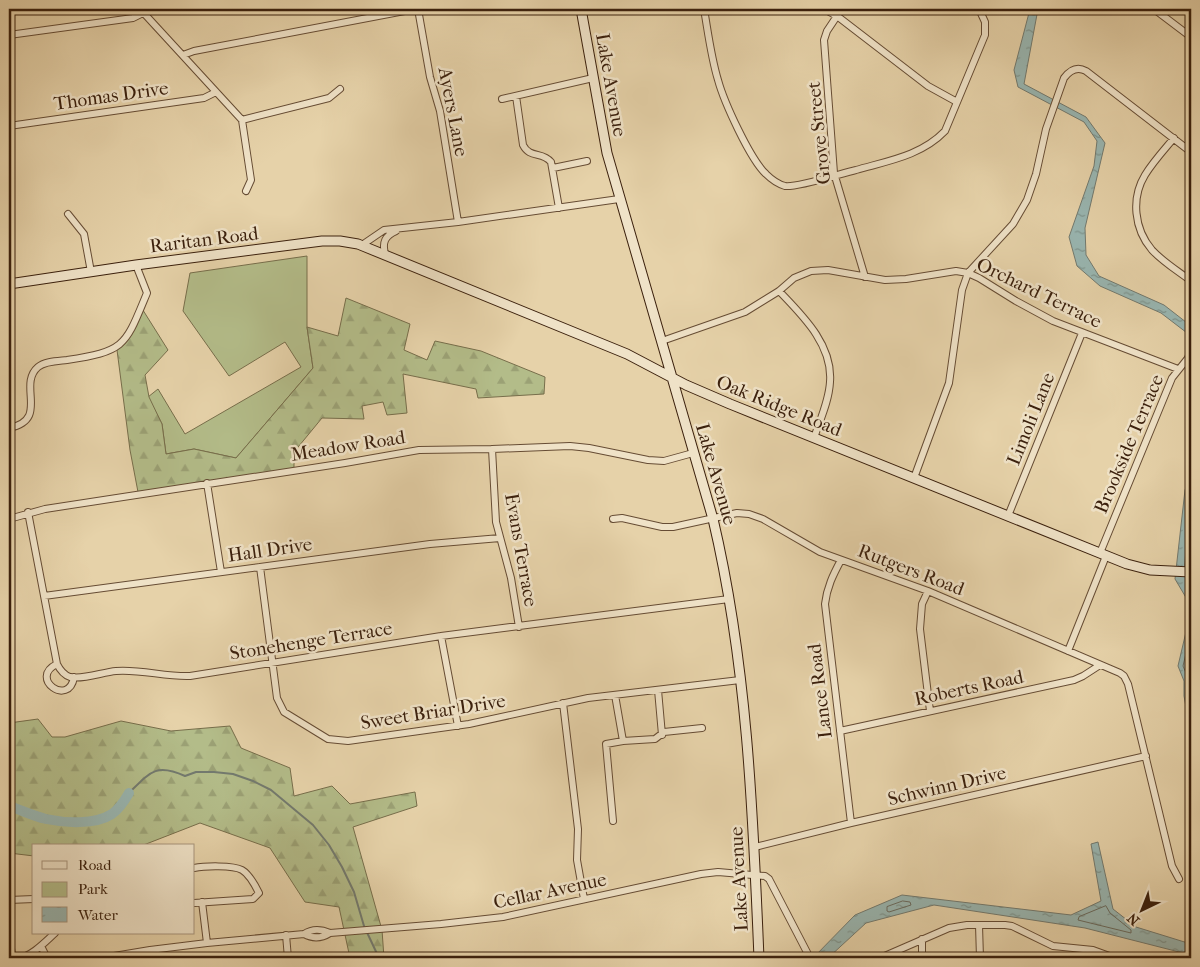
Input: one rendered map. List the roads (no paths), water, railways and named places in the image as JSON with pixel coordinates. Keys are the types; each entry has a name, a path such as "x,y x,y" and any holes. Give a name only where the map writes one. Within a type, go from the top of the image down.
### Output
{"main road":[{"name":"Lake Avenue","path":"582,9 607,153 713,519 729,599 740,680 755,847 759,958"},
{"name":"Raritan Road","path":"9,284 136,265 322,242 340,241 362,245"},
{"name":"Oak Ridge Road","path":"362,245 617,350 720,400 1103,554 1142,569 1188,572"}],"street":[{"path":"366,9 367,17"},
{"path":"183,55 194,50 416,9"},
{"name":"Ayers Lane","path":"416,9 430,77 440,111 458,222"},
{"path":"704,9 718,81 736,122 761,168 776,182 786,186 835,176 902,157 922,149 935,141 945,131 982,42 985,30 984,19 979,9"},
{"path":"824,9 837,16 928,86 957,102"},
{"path":"1154,9 1191,37"},
{"path":"9,35 133,18 142,11 242,120 251,180 246,190"},
{"name":"Grove Street","path":"837,16 827,31 824,40 835,176 865,277"},
{"path":"914,478 949,383 962,290 968,273 1013,224 1026,200 1036,174 1042,143 1052,112 1064,78 1069,72 1075,69 1082,69 1191,152"},
{"path":"502,99 594,78"},
{"path":"242,120 329,98 340,89"},
{"name":"Thomas Drive","path":"9,126 204,98 216,92"},
{"path":"516,96 524,145 531,154 547,157 552,162 559,208"},
{"path":"1174,138 1148,170 1142,181 1136,200 1136,214 1141,233 1152,250 1191,281"},
{"path":"554,168 587,161"},
{"path":"362,245 384,230 458,222 619,199"},
{"path":"68,214 84,234 91,272"},
{"path":"385,254 384,240 389,234 399,229"},
{"path":"9,428 20,425 30,413 32,399 30,385 34,372 42,365 111,351 121,344 130,333 147,293 136,265"},
{"name":"Orchard Terrace","path":"662,341 737,316 779,291 794,278 816,270 828,270 886,280 906,279 956,271 968,273 979,278 1034,311 1082,333 1178,369"},
{"path":"779,291 815,332 829,359 830,384 814,438"},
{"name":"Limoli Lane","path":"1008,516 1082,333"},
{"name":"Brookside Terrace","path":"1068,651 1103,554 1172,378 1188,358 1191,350"},
{"name":"Meadow Road","path":"9,518 28,512 419,450 570,446 590,448 648,460 664,461 693,453"},
{"name":"Evans Terrace","path":"492,449 496,522 511,578 519,627"},
{"path":"207,483 221,572"},
{"path":"28,512 57,664 61,672 74,677 72,685 62,691 54,689 48,683 47,674 51,667 57,664"},
{"name":"Rutgers Road","path":"613,519 622,518 662,527 674,527 737,513 749,514 763,519 820,552 928,591 1120,673 1126,679 1172,866 1179,879"},
{"name":"Hall Drive","path":"44,596 430,544 500,538"},
{"name":"Lance Road","path":"841,560 828,585 826,604 850,823"},
{"name":"Sweet Briar Drive","path":"260,567 277,698 281,709 328,739 348,741 458,726 563,703 740,680"},
{"path":"928,591 922,604 920,628 930,712"},
{"name":"Stonehenge Terrace","path":"74,677 118,671 190,676 441,636 729,599"},
{"path":"441,636 458,726"},
{"name":"Roberts Road","path":"840,731 1074,680 1100,665"},
{"path":"658,690 662,735"},
{"path":"615,695 623,741"},
{"path":"563,703 577,821 577,860 584,899"},
{"path":"613,822 606,744 655,739 664,732 702,728"},
{"name":"Schwinn Drive","path":"755,847 850,823 1146,756"},
{"path":"195,868 209,866 240,868 247,874 258,893 253,899 195,903"},
{"name":"Cellar Avenue","path":"102,958 207,943 304,934 310,937 324,937 330,933 502,917 701,874 718,872 756,875"},
{"path":"756,875 765,876 773,884 810,957"},
{"path":"9,900 32,900"},
{"path":"202,902 207,943"},
{"path":"979,925 980,958"},
{"path":"880,958 949,928 979,925 1012,926 1053,946 1102,952 1115,958"},
{"path":"9,936 12,955 23,958 41,946 54,934"},
{"path":"286,935 288,958"},
{"path":"922,940 922,958"},
{"path":"41,946 47,958"},
{"path":"1085,950 1086,958"}],"water":[{"path":"1030,9 1038,9 1024,84 1086,117 1105,143 1085,228 1086,255 1099,276 1164,305 1191,326 1191,336 1161,313 1100,286 1077,266 1069,237 1094,166 1097,141 1084,122 1018,87 1014,70"},
{"path":"1191,475 1191,497 1184,571 1191,590 1191,606 1175,579 1185,490"},
{"path":"1189,619 1191,619 1191,728 1184,696 1184,681 1178,666"},
{"path":"1098,842 1113,909 1136,927 1191,944 1191,955 1085,928 934,905 866,923 828,958 813,958 855,915 902,895 1071,915 1101,901 1091,844"}],"waterway":[{"path":"129,793 148,775 160,770 167,770 185,776 196,772 233,774 271,790 313,825 329,845 354,892 364,926 379,958"},
{"path":"9,806 46,819 71,822 89,821 105,818 112,814 129,793"}]}
